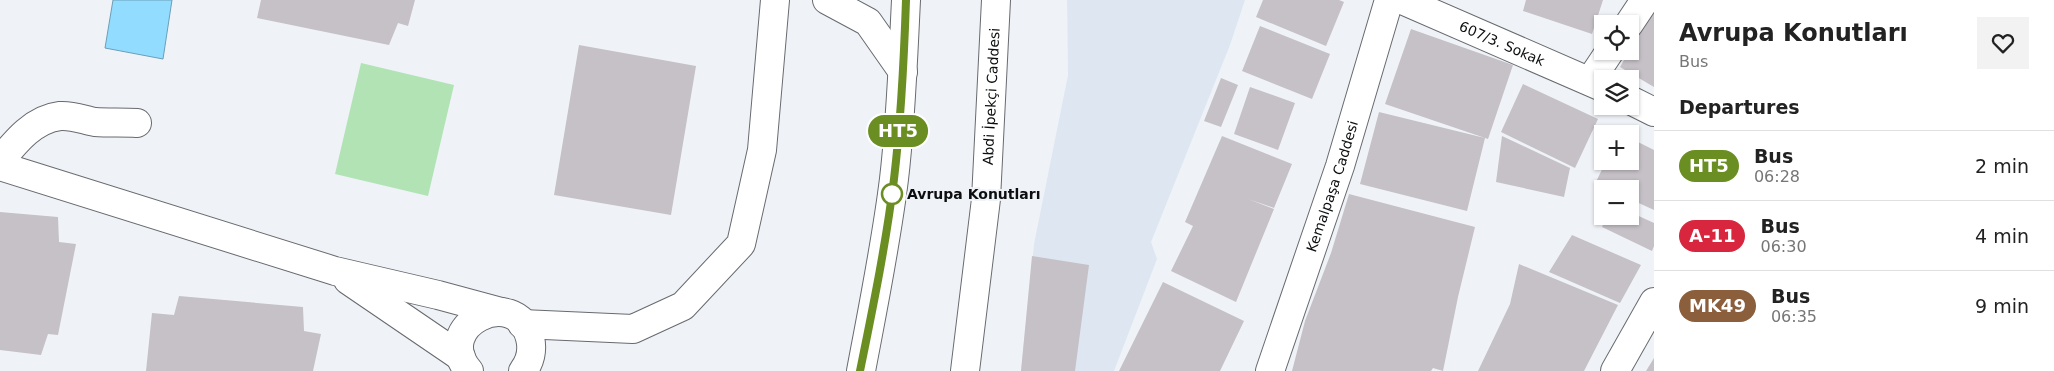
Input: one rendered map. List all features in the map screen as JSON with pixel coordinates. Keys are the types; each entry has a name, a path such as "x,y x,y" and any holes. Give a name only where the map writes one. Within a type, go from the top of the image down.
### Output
{"street":[{"path":"466,366 460,345 462,334 477,317 488,312 512,318 632,329 683,306 740,244 762,150 775,0"},
{"path":"827,0 868,22 903,72"},
{"path":"860,371 880,270 894,179 903,72 906,0"},
{"name":"Abdi İpekçi Caddesi","path":"965,371 986,199 996,0"},
{"name":"Kemalpaşa Caddesi","path":"1270,371 1340,166 1389,0"},
{"name":"607/3. Sokak","path":"1402,0 1594,83"},
{"path":"1635,15 1645,0"},
{"path":"1639,104 1654,112"},
{"path":"0,161 18,138 39,123 61,116 92,122 137,123"},
{"path":"0,166 335,271 438,295 512,318 529,334 532,346 530,358 523,371"},
{"path":"335,271 426,331 466,366"},
{"path":"1616,371 1654,302"}],"shaded area":[{"path":"1067,0 1245,0 1230,45 1151,242 1157,259 1114,371 1021,371 1034,244 1068,75"}],"green space":[{"path":"361,63 454,85 428,196 335,174"}],"water":[{"path":"113,0 172,0 163,59 105,48"}],"building":[{"path":"261,0 415,0 408,26 398,23 389,45 257,18"},
{"path":"1263,0 1339,0 1344,2 1326,46 1256,17"},
{"path":"1526,0 1603,0 1598,15 1594,15 1592,34 1523,11"},
{"path":"1654,8 1654,87 1639,78 1639,70 1625,70 1620,67 1624,60 1639,60 1639,34"},
{"path":"1260,26 1330,54 1312,99 1242,71"},
{"path":"1411,29 1513,65 1488,139 1385,104"},
{"path":"579,45 696,66 671,215 554,195"},
{"path":"1221,78 1238,85 1221,127 1204,121"},
{"path":"1523,84 1598,119 1575,168 1501,132"},
{"path":"1250,87 1295,103 1278,150 1234,134"},
{"path":"1379,112 1485,138 1467,211 1360,184"},
{"path":"1222,136 1292,164 1274,208 1248,199 1274,209 1236,302 1171,271 1193,226 1185,222"},
{"path":"1502,136 1570,168 1564,197 1496,182"},
{"path":"1639,142 1654,150 1654,210 1639,203 1639,180 1597,180 1602,170 1639,170"},
{"path":"1349,194 1475,227 1443,371 1433,368 1431,371 1292,371 1305,321 1331,253"},
{"path":"0,212 58,217 59,242 76,244 58,335 48,334 41,355 0,350"},
{"path":"1639,216 1654,223 1654,246 1652,251 1602,227 1603,225 1639,225"},
{"path":"1572,235 1641,265 1620,303 1549,272"},
{"path":"1032,256 1089,265 1075,371 1021,371"},
{"path":"1519,264 1618,305 1584,371 1478,371 1510,304"},
{"path":"1163,282 1244,321 1220,371 1119,371"},
{"path":"179,296 303,307 304,331 321,334 313,371 146,371 152,313 174,315"},
{"path":"1654,358 1654,371 1646,371"}],"bus line":[{"name":"HT5","path":"860,371 880,270 894,179 903,72 906,0"}],"place":[{"name":"Avrupa Konutları","path":"892,194"}]}
